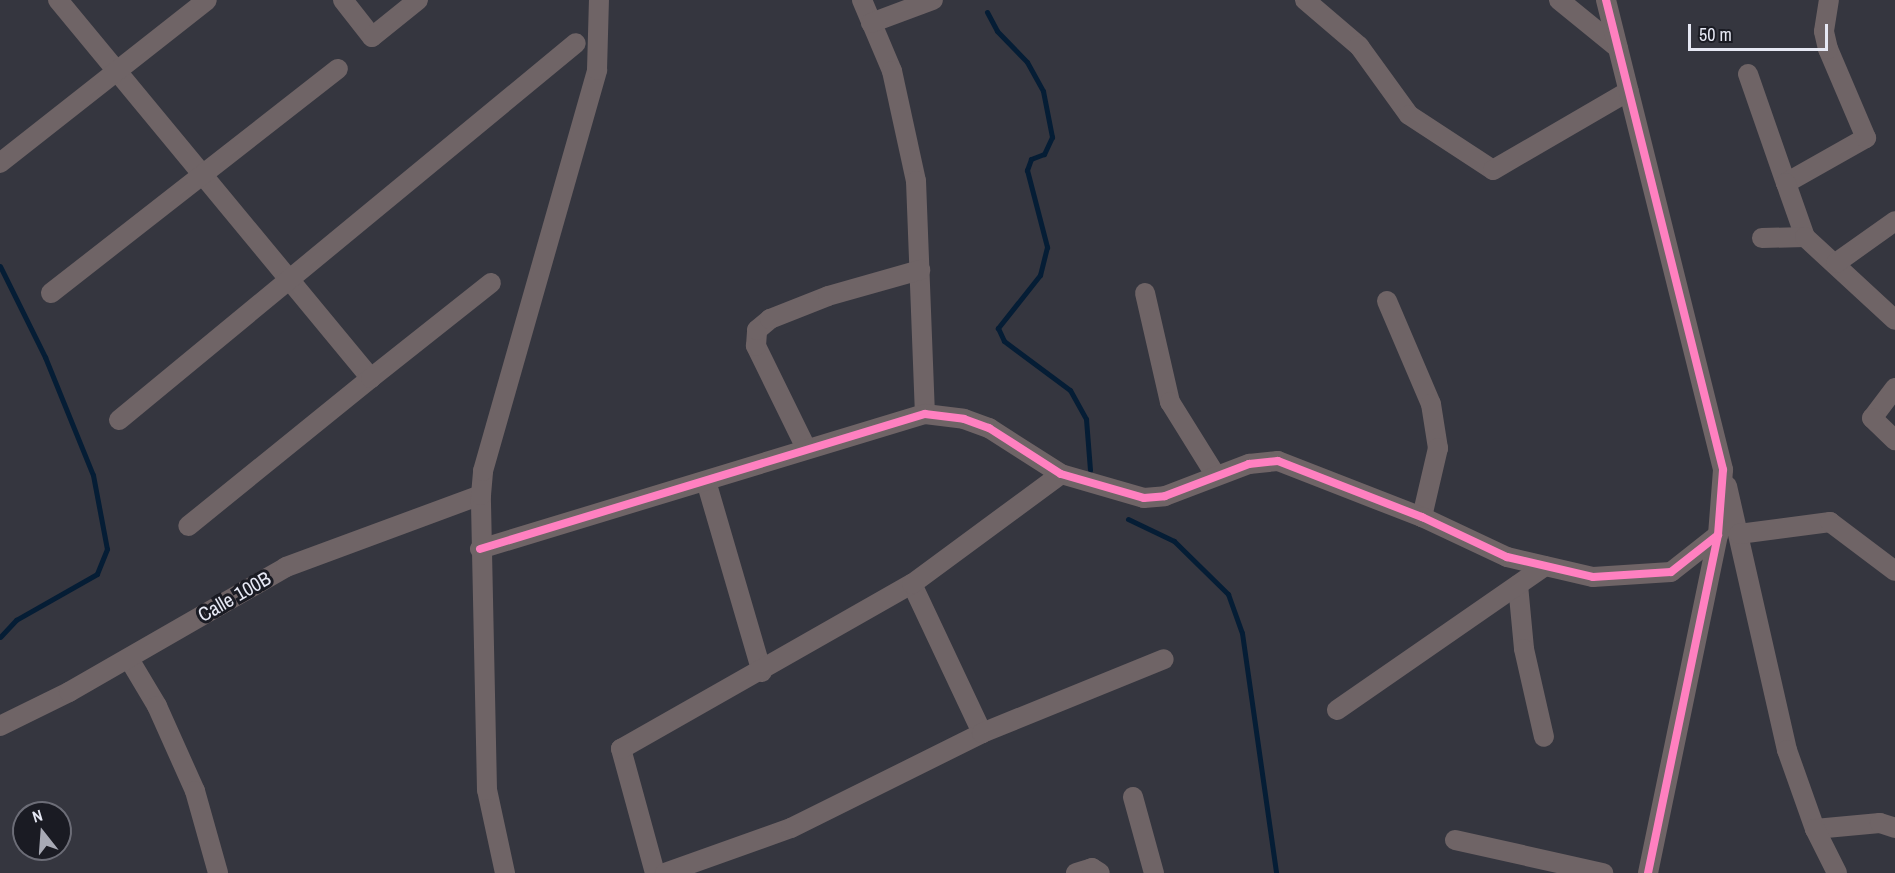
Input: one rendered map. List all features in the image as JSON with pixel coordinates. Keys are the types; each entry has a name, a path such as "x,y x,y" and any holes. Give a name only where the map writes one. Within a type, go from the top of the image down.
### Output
{"street":[{"path":"58,0 205,173 371,378"},
{"path":"0,163 207,0"},
{"path":"344,0 372,37 418,0"},
{"path":"505,873 487,790 480,495 483,471 597,70 598,0"},
{"path":"862,0 892,71 916,181 925,414"},
{"path":"871,24 933,0"},
{"path":"1305,0 1359,46 1409,115 1493,171 1629,91"},
{"path":"1559,0 1618,48"},
{"path":"1606,0 1739,534 1787,750 1815,829 1837,873"},
{"path":"1786,183 1866,138 1828,49 1824,31 1829,0"},
{"path":"118,420 576,43"},
{"path":"51,292 338,69"},
{"path":"1748,74 1805,237 1836,263 1895,321"},
{"path":"1836,263 1895,221"},
{"path":"1762,238 1805,237"},
{"path":"806,448 756,345 757,330 770,319 828,296 920,270"},
{"path":"188,526 490,283"},
{"path":"1145,293 1170,402 1216,477"},
{"path":"1387,301 1431,404 1437,437 1438,448 1422,517"},
{"path":"1895,388 1872,418 1895,440"},
{"path":"480,549 706,481 806,448 925,414 964,419 989,428 1061,474 1144,498 1165,496 1249,464 1278,461 1422,517 1507,557 1593,577 1671,572 1718,535"},
{"path":"1648,873 1718,535 1723,470"},
{"path":"655,873 621,749 762,672 912,584 1061,474"},
{"path":"706,481 762,672"},
{"name":"Calle 100B","path":"0,726 129,658 286,567 480,495"},
{"path":"1739,534 1830,522 1895,571"},
{"path":"1337,710 1545,566"},
{"path":"912,584 982,733"},
{"path":"1518,585 1524,649 1544,737"},
{"path":"129,658 157,706 195,791 218,873"},
{"path":"665,873 798,825 982,733 1164,659"},
{"path":"1133,797 1154,873"},
{"path":"1815,829 1880,823 1895,828"},
{"path":"1455,840 1603,873"},
{"path":"1076,873 1092,868 1100,873"}],"waterway":[{"path":"987,12 997,31 1027,62 1043,91 1052,137 1044,154 1031,159 1027,170 1047,247 1040,275 998,328 1004,341 1070,390 1086,419 1090,470"},
{"path":"0,266 45,357 93,475 107,549 97,574 16,620 0,637"},
{"path":"1128,519 1174,541 1228,594 1242,633 1276,873"}],"cycle path":[{"path":"1606,0 1723,470 1718,535 1648,873"},
{"path":"480,549 925,414 964,419 989,428 1061,474 1144,498 1165,496 1249,464 1278,461 1422,517 1507,557 1593,577 1671,572 1718,535"}]}
